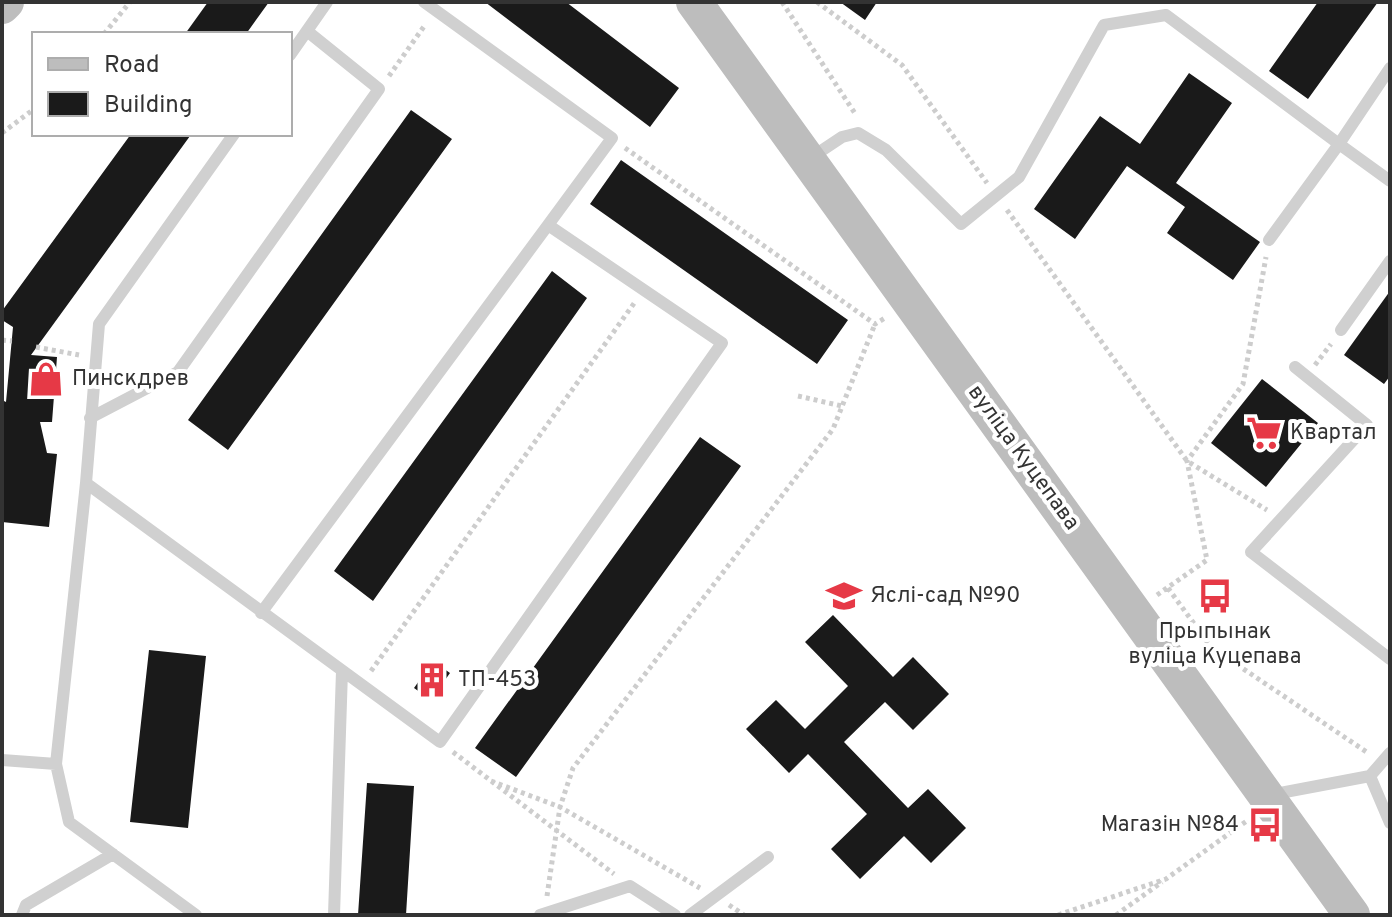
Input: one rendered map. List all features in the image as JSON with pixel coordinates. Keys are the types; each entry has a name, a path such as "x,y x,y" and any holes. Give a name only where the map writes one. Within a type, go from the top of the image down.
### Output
{"main road":[{"name":"вуліца Куцепава","path":"694,2 1352,915"}],"lane":[{"path":"292,52 327,2"},
{"path":"261,613 612,138 424,2"},
{"path":"809,158 842,137 858,133 886,150 961,224 1019,177 1104,25 1166,15 1390,181"},
{"path":"90,418 178,372 379,89 307,31"},
{"path":"1269,240 1390,68"},
{"path":"196,915 69,822 56,764 86,483 99,324 233,136"},
{"path":"86,483 440,742 722,343 548,225"},
{"path":"1341,330 1390,261"},
{"path":"1295,367 1367,425 1251,552 1390,659"},
{"path":"334,915 342,671"},
{"path":"1268,800 1370,776 1386,758"},
{"path":"2,760 56,764"},
{"path":"1370,776 1390,823"},
{"path":"22,915 26,905 113,854"},
{"path":"690,915 768,857"},
{"path":"542,914 630,886 675,915"}],"path":[{"path":"106,32 130,2"},
{"path":"782,2 863,126"},
{"path":"817,2 902,65 1187,461 1282,519"},
{"path":"379,89 435,10"},
{"path":"2,133 32,110"},
{"path":"612,138 875,324"},
{"path":"1133,611 1207,560 1187,461 1243,384 1269,240"},
{"path":"361,685 643,290"},
{"path":"542,914 560,807 573,768 833,429 875,324 911,301"},
{"path":"1307,376 1341,330"},
{"path":"2,340 12,341"},
{"path":"36,347 97,358"},
{"path":"798,396 842,406"},
{"path":"1168,588 1211,647 1386,758"},
{"path":"440,742 630,886"},
{"path":"491,781 560,807 744,915"},
{"path":"1116,915 1268,800"},
{"path":"1058,915 1166,879"}],"building":[{"path":"208,2 269,2 247,32 186,32"},
{"path":"485,2 566,2 679,88 650,127"},
{"path":"840,2 877,2 865,20"},
{"path":"1318,2 1378,2 1308,99 1269,71"},
{"path":"1189,73 1232,103 1176,183 1260,242 1233,280 1167,233 1185,207 1127,166 1075,239 1034,209 1100,116 1140,144"},
{"path":"411,110 452,139 228,450 188,420"},
{"path":"130,136 190,136 31,355 57,357 52,422 40,422 47,453 57,454 49,527 2,522 2,400 6,402 13,327 2,320 2,311"},
{"path":"621,160 848,320 817,364 590,204"},
{"path":"552,271 587,298 373,601 334,571"},
{"path":"1390,291 1390,376 1384,384 1344,355"},
{"name":"Квартал","path":"1262,379 1318,423 1266,487 1211,443"},
{"path":"700,437 741,466 516,777 475,748"},
{"path":"833,615 893,677 913,657 949,694 913,730 885,702 844,742 908,808 928,789 966,828 931,863 904,836 860,879 831,849 867,814 808,754 789,773 746,729 776,700 805,729 848,686 805,642"},
{"path":"149,650 206,656 188,828 130,822"},
{"name":"ТП-453","path":"433,661 450,673 431,700 414,688"},
{"path":"367,783 414,786 406,915 358,915"}],"place":[{"name":"Пинскдрев","path":"46,379"},
{"name":"Квартал","path":"1264,433"},
{"name":"Яслі-сад №90","path":"844,596"},
{"name":"Прыпынак вуліца Куцепава","path":"1215,596"},
{"name":"ТП-453","path":"432,680"},
{"name":"Магазін №84","path":"1265,825"}]}
